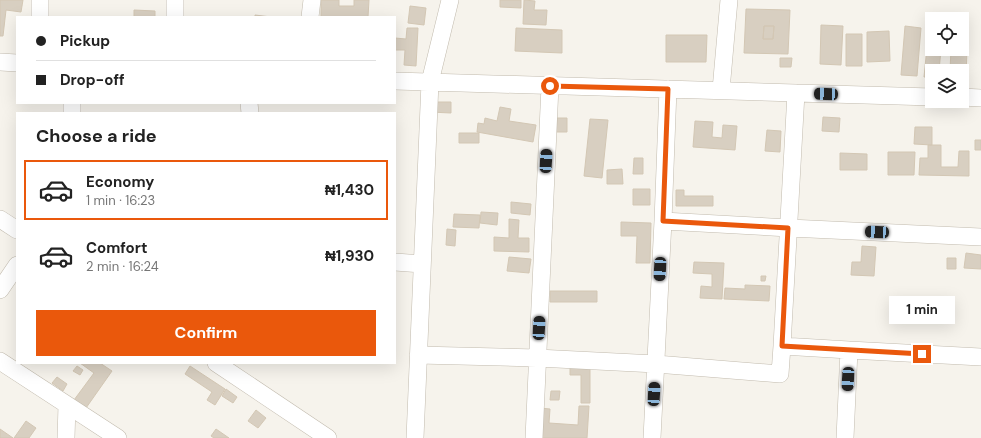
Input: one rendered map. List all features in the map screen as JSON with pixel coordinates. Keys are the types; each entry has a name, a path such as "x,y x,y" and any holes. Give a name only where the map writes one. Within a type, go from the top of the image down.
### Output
{"street":[{"path":"40,0 40,16"},
{"path":"175,16 176,0"},
{"path":"310,16 312,0"},
{"path":"415,438 430,82 450,0"},
{"path":"721,90 729,0"},
{"path":"0,62 16,63"},
{"path":"396,80 550,86 925,96"},
{"path":"534,438 550,86"},
{"path":"652,438 668,89"},
{"path":"418,355 538,358 656,364 780,374 796,93"},
{"path":"969,97 981,98"},
{"path":"0,219 16,229"},
{"path":"663,221 981,237"},
{"path":"396,262 422,264"},
{"path":"0,290 16,266"},
{"path":"782,346 981,357"},
{"path":"845,438 849,350"},
{"path":"0,361 118,438"},
{"path":"217,364 328,438"},
{"path":"66,438 67,405"}],"building":[{"path":"0,0 23,0 21,12 6,10 3,36 0,36"},
{"path":"321,0 339,0 339,6 354,6 354,0 369,0 368,16 321,16"},
{"path":"500,0 521,0 521,8 500,7"},
{"path":"524,0 535,1 534,10 547,10 546,25 523,24"},
{"path":"410,6 426,8 424,25 408,23"},
{"path":"746,9 790,10 788,54 744,53","holes":["764,26 774,26 773,39 763,39"]},
{"path":"134,10 155,11 155,16 134,16"},
{"path":"821,25 843,26 841,65 820,64"},
{"path":"764,26 774,26 773,39 763,39"},
{"path":"905,26 921,28 917,76 901,75"},
{"path":"407,28 418,28 416,66 404,65 405,50 396,50 396,38 406,39"},
{"path":"516,28 562,30 562,53 515,51"},
{"path":"889,31 890,61 867,62 867,32"},
{"path":"846,34 862,34 862,66 846,66"},
{"path":"666,35 707,35 706,62 666,62"},
{"path":"926,56 940,56 940,64 925,64"},
{"path":"951,56 967,56 966,64 950,64"},
{"path":"780,58 792,58 791,67 780,67"},
{"path":"430,102 451,102 451,113 430,112"},
{"path":"500,107 511,109 509,121 536,125 533,142 477,132 478,123 484,124 485,118 497,121"},
{"path":"823,117 840,118 839,132 822,131"},
{"path":"556,118 567,118 567,132 556,132"},
{"path":"590,119 608,120 602,178 584,176"},
{"path":"695,121 713,122 712,137 722,138 723,125 737,126 735,150 693,147"},
{"path":"915,127 932,127 932,145 914,144"},
{"path":"767,130 781,131 780,152 765,151"},
{"path":"459,133 479,133 479,143 459,143"},
{"path":"975,140 981,140 981,150 975,150"},
{"path":"928,145 941,145 941,167 958,167 959,151 969,151 969,176 919,175 920,158 928,158"},
{"path":"888,152 915,152 914,175 888,175"},
{"path":"840,153 867,154 867,170 840,170"},
{"path":"634,158 643,158 643,174 633,174"},
{"path":"622,169 623,184 607,184 607,170"},
{"path":"633,189 650,189 650,205 633,205"},
{"path":"676,190 684,190 684,196 713,196 713,206 676,206"},
{"path":"511,202 531,204 530,215 511,213"},
{"path":"481,212 498,213 497,225 480,223"},
{"path":"454,214 480,215 479,228 453,227"},
{"path":"509,219 519,220 518,238 529,238 529,252 494,251 494,237 509,238"},
{"path":"621,222 651,223 650,263 636,263 637,236 621,236"},
{"path":"447,229 456,230 455,246 446,245"},
{"path":"862,246 876,247 874,276 851,275 852,262 861,262"},
{"path":"966,253 981,255 981,269 964,268"},
{"path":"509,257 531,259 529,273 507,271"},
{"path":"947,258 956,258 956,269 947,269"},
{"path":"694,262 724,263 722,299 700,298 701,286 712,287 712,274 693,273"},
{"path":"761,276 766,276 765,281 761,281"},
{"path":"745,285 770,286 769,301 724,299 725,288 745,289"},
{"path":"550,291 597,291 597,302 550,302"},
{"path":"81,364 102,364 112,371 86,408 74,400 94,373"},
{"path":"77,366 83,370 80,375 73,371"},
{"path":"190,366 225,389 215,405 207,400 212,392 185,374"},
{"path":"590,367 590,403 581,403 581,375 570,375 570,368"},
{"path":"57,377 67,384 63,391 52,383"},
{"path":"226,389 237,397 233,403 222,396"},
{"path":"551,391 560,391 559,400 550,400"},
{"path":"579,406 589,406 587,438 538,438 540,408 550,409 549,423 578,425"},
{"path":"256,410 266,418 258,428 248,421"},
{"path":"26,421 36,428 29,438 14,438"},
{"path":"0,429 13,438 0,438"},
{"path":"216,429 229,438 214,438 211,436"}],"route":[{"path":"550,86 668,89 663,221 788,228 782,346 922,354"}]}
